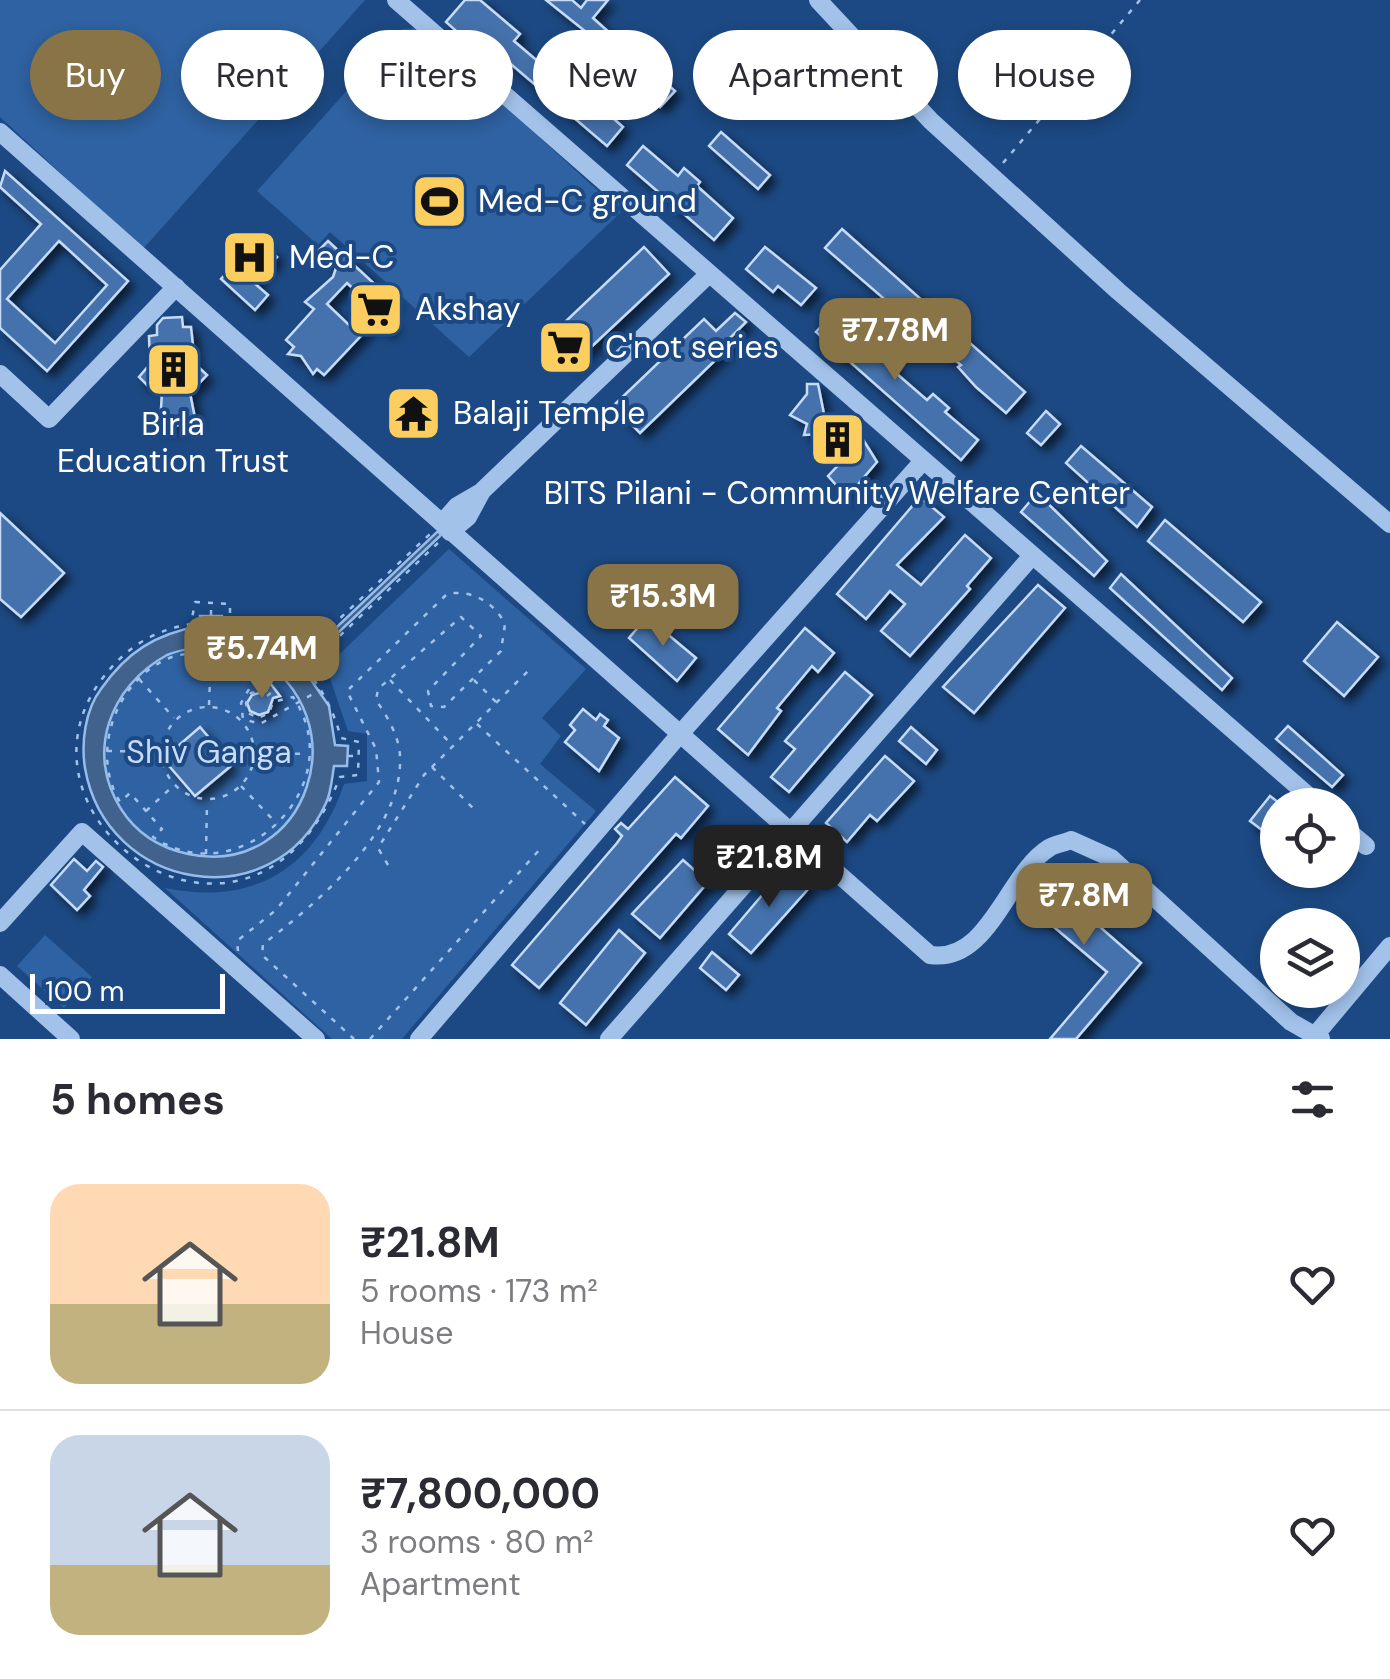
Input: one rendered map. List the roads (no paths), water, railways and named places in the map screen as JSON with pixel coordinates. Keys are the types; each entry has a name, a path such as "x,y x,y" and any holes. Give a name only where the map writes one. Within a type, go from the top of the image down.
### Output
{"street":[{"path":"396,0 1298,788"},
{"path":"818,0 932,121 992,176 1390,524"},
{"path":"0,132 930,954 946,957 967,949 1047,849 1072,840 1111,858 1291,1022 1317,1037 1390,946"},
{"path":"446,527 456,506 481,492 709,274"},
{"path":"0,374 49,419 176,288"},
{"path":"420,1039 680,734 924,461"},
{"path":"609,1039 1032,556"},
{"path":"0,923 82,832 316,1039"},
{"path":"1360,841 1366,846"},
{"path":"0,975 71,1039"}],"place":[{"name":"Med-C ground","path":"439,201"},
{"name":"Med-C","path":"250,257"},
{"name":"Akshay","path":"376,309"},
{"name":"C'not series","path":"566,347"},
{"name":"Birla Education Trust","path":"173,370"},
{"name":"Balaji Temple","path":"414,413"},
{"name":"BITS Pilani - Community Welfare Center","path":"837,439"}],"park label":[{"name":"Shiv Ganga","path":"209,752"}]}
